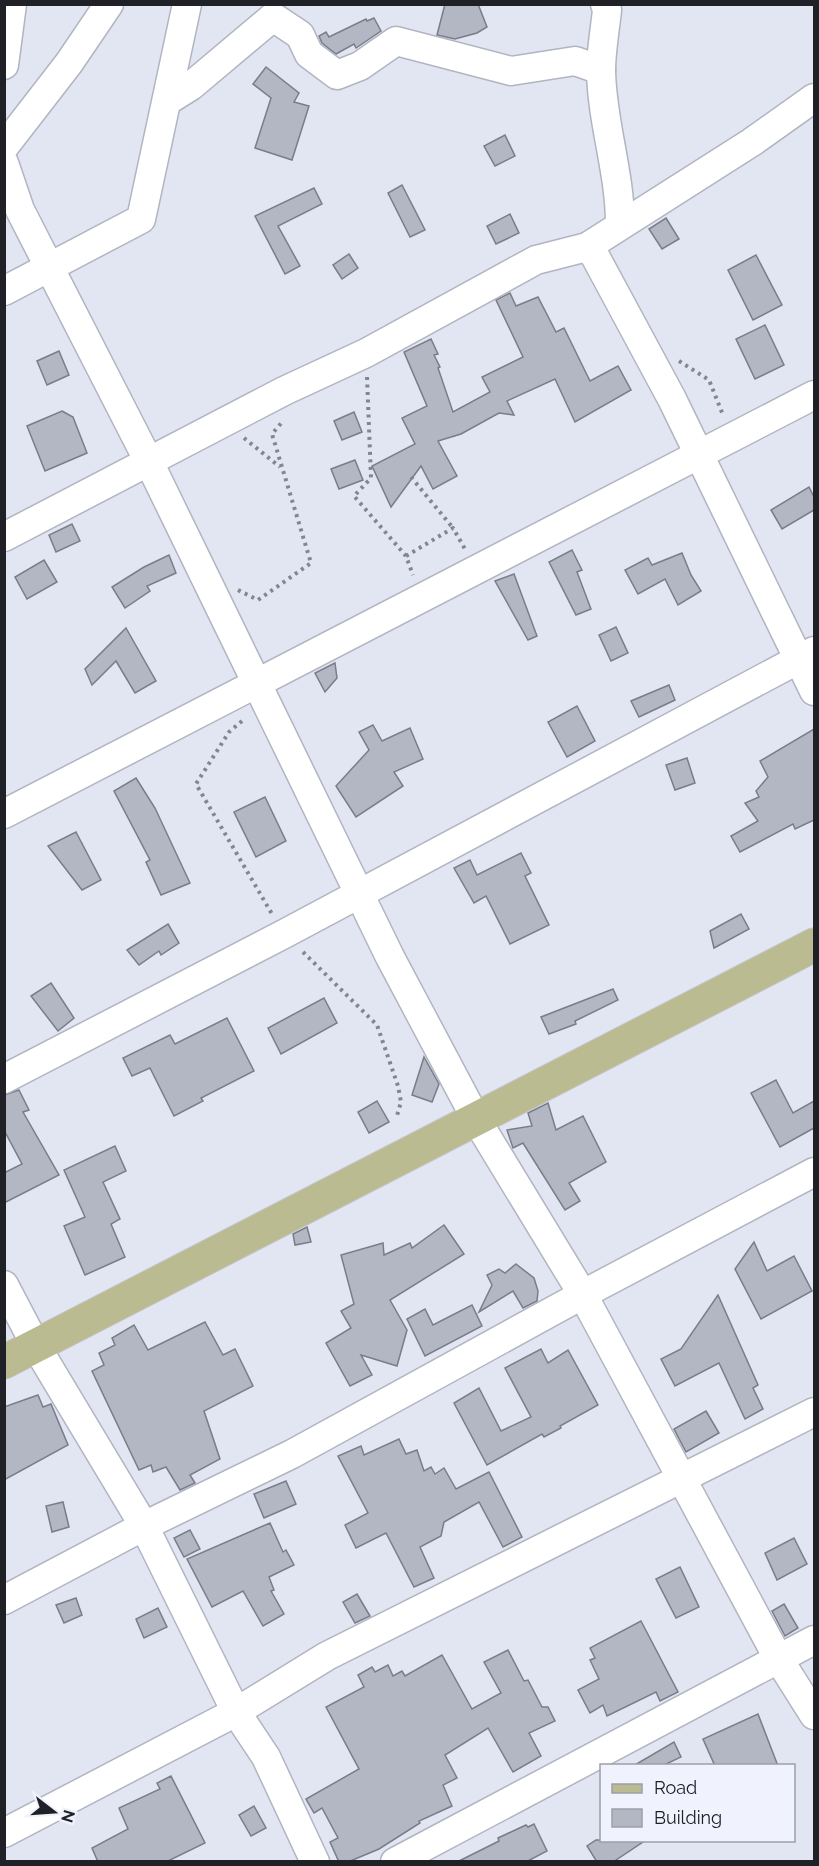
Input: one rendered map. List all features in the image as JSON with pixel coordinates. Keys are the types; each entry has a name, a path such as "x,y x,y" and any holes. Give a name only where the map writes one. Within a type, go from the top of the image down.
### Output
{"main road":[{"path":"4,1362 814,945"}],"street":[{"path":"4,65 12,4"},
{"path":"4,147 69,63 109,4"},
{"path":"4,291 141,219 187,4"},
{"path":"605,4 607,10 601,70 609,142 620,197 621,224"},
{"path":"167,101 191,86 273,16 300,35 309,54 337,75 360,66 396,41 511,71 575,61 601,70"},
{"path":"4,537 224,423 366,353 536,260 587,247 743,147 814,98"},
{"path":"4,163 20,210 148,462 390,957 476,1119 583,1295 679,1478 778,1658 814,1715"},
{"path":"587,247 595,256 645,348 698,456 807,654 814,691"},
{"path":"4,814 814,395"},
{"path":"4,1079 360,893 807,654"},
{"path":"4,1600 144,1526 292,1454 814,1172"},
{"path":"4,1285 36,1346 144,1526 236,1712 266,1757 315,1862"},
{"path":"4,1833 236,1712 327,1656 814,1412"},
{"path":"395,1862 814,1640"}],"path":[{"path":"645,348 687,363 709,381 732,438"},
{"path":"366,353 371,478 354,496 406,556 422,598"},
{"path":"237,589 258,600 311,563 272,434 287,416"},
{"path":"224,423 281,467"},
{"path":"411,477 453,528 476,570"},
{"path":"406,556 453,528"}],"building":[{"path":"445,4 478,4 487,27 477,33 455,39 437,35"},
{"path":"374,18 381,31 356,48 354,44 336,54 322,43 319,36 326,32 329,37 366,19 367,21"},
{"path":"266,67 299,93 294,102 309,106 292,160 255,148 271,98 253,84"},
{"path":"505,135 515,156 495,166 484,146"},
{"path":"402,185 425,230 410,237 388,193"},
{"path":"314,188 322,204 278,226 300,266 285,274 255,216"},
{"path":"510,214 519,233 496,244 487,226"},
{"path":"666,218 679,239 662,249 649,229"},
{"path":"349,254 358,268 342,279 333,265"},
{"path":"756,255 782,305 753,320 728,270"},
{"path":"510,293 516,306 538,297 556,332 564,328 590,381 618,366 631,390 575,422 555,379 507,401 514,415 499,413 461,434 438,441 457,476 433,489 421,466 391,507 372,466 415,444 402,418 427,406 404,352 431,339 438,354 434,355 440,367 438,368 453,412 490,392 482,377 523,357 496,300"},
{"path":"765,325 784,365 755,379 736,339"},
{"path":"59,351 69,375 47,385 37,361"},
{"path":"62,411 73,417 87,453 45,471 27,426"},
{"path":"354,412 362,432 342,440 334,421"},
{"path":"355,460 363,480 339,489 331,469"},
{"path":"809,487 814,497 814,510 782,529 771,510"},
{"path":"72,524 80,541 56,552 49,535"},
{"path":"572,550 582,570 577,572 591,609 576,615 549,562"},
{"path":"682,553 701,591 678,605 665,579 638,594 625,570 648,558 652,565"},
{"path":"169,555 176,573 147,586 150,591 125,608 112,587"},
{"path":"44,560 57,582 27,599 15,577"},
{"path":"514,574 537,636 528,640 495,581"},
{"path":"616,627 628,653 611,661 599,635"},
{"path":"126,628 156,681 135,693 116,661 92,685 85,669"},
{"path":"335,663 337,678 325,692 315,673"},
{"path":"669,685 675,700 639,717 631,701"},
{"path":"577,706 595,741 567,757 548,722"},
{"path":"373,725 382,741 410,728 423,759 394,772 403,786 356,817 336,786 369,750 359,732"},
{"path":"814,729 814,820 795,829 793,824 740,852 731,836 758,821 745,803 759,797 756,791 768,777 760,761"},
{"path":"687,758 695,783 675,790 666,765"},
{"path":"136,778 155,808 190,883 161,895 146,862 150,860 114,791"},
{"path":"265,797 286,841 256,857 234,812"},
{"path":"76,832 101,880 82,890 48,846"},
{"path":"521,853 531,873 525,876 549,925 510,944 486,896 474,903 454,868 470,860 477,875"},
{"path":"741,914 749,929 714,948 710,931"},
{"path":"168,924 179,943 161,955 159,951 139,965 127,950"},
{"path":"51,983 74,1018 58,1031 31,996"},
{"path":"613,989 618,1000 575,1021 576,1024 549,1034 541,1017"},
{"path":"324,998 337,1023 281,1054 268,1028"},
{"path":"227,1018 254,1071 201,1098 203,1101 174,1116 150,1068 132,1076 123,1058 170,1035 175,1044"},
{"path":"424,1057 439,1084 432,1102 412,1095"},
{"path":"776,1080 793,1113 814,1101 814,1128 780,1147 751,1093"},
{"path":"19,1090 29,1110 23,1112 59,1175 4,1203 4,1173 22,1164 4,1130 4,1095"},
{"path":"377,1101 389,1122 369,1133 358,1112"},
{"path":"548,1103 556,1130 583,1116 606,1162 569,1183 580,1201 565,1210 523,1143 513,1148 507,1130 532,1126 528,1113"},
{"path":"115,1146 126,1171 103,1182 120,1219 111,1224 125,1257 85,1275 64,1226 85,1217 64,1170"},
{"path":"444,1225 464,1254 390,1300 407,1330 397,1366 361,1355 372,1375 350,1386 326,1343 351,1328 341,1311 354,1304 341,1255 383,1243 384,1255 410,1243 412,1248"},
{"path":"307,1227 311,1242 295,1245 293,1234"},
{"path":"754,1242 767,1271 794,1256 812,1291 761,1319 735,1269"},
{"path":"516,1264 534,1278 538,1291 537,1301 523,1308 513,1291 479,1312 492,1285 487,1275 499,1269 505,1273"},
{"path":"718,1295 758,1385 753,1388 763,1409 745,1419 719,1363 675,1386 661,1359 681,1349"},
{"path":"472,1305 482,1326 425,1356 407,1319 425,1309 433,1325"},
{"path":"205,1322 223,1355 235,1349 253,1386 204,1411 220,1459 190,1475 195,1483 180,1490 166,1467 153,1472 151,1465 139,1470 92,1371 104,1365 99,1353 115,1345 112,1338 134,1325 148,1350"},
{"path":"541,1349 548,1363 568,1350 598,1405 560,1426 561,1428 544,1437 542,1434 487,1465 454,1403 479,1388 501,1431 531,1417 505,1368"},
{"path":"38,1395 43,1407 51,1404 68,1445 4,1480 4,1407"},
{"path":"706,1411 719,1433 686,1452 674,1429"},
{"path":"399,1439 406,1454 417,1450 424,1471 431,1467 435,1474 444,1468 456,1489 489,1472 522,1537 503,1547 479,1502 444,1522 441,1536 420,1547 434,1578 414,1587 386,1533 356,1548 345,1525 368,1513 338,1456 361,1446 364,1455"},
{"path":"286,1481 296,1504 264,1518 254,1494"},
{"path":"63,1502 69,1527 52,1532 46,1506"},
{"path":"270,1523 283,1552 286,1550 294,1565 269,1577 274,1590 271,1591 284,1614 263,1626 243,1591 212,1607 187,1559"},
{"path":"190,1530 200,1549 184,1557 174,1538"},
{"path":"794,1538 807,1564 777,1580 765,1553"},
{"path":"680,1567 699,1607 676,1618 656,1579"},
{"path":"357,1594 370,1616 355,1623 343,1602"},
{"path":"76,1598 82,1615 64,1623 56,1605"},
{"path":"784,1604 798,1628 785,1636 772,1611"},
{"path":"158,1608 167,1627 144,1638 136,1619"},
{"path":"641,1621 678,1692 660,1701 656,1692 607,1716 603,1705 590,1713 578,1690 599,1679 590,1660 595,1658 590,1648"},
{"path":"508,1650 524,1681 528,1680 542,1707 548,1707 555,1721 529,1733 541,1756 513,1772 488,1728 445,1755 457,1778 443,1785 452,1806 419,1821 420,1823 379,1849 348,1862 339,1862 330,1842 338,1838 322,1808 314,1813 306,1799 359,1769 326,1707 364,1687 358,1675 372,1667 375,1672 388,1665 393,1676 402,1671 405,1676 442,1655 472,1709 501,1693 484,1662"},
{"path":"758,1714 777,1764 714,1764 703,1739"},
{"path":"674,1742 681,1757 666,1764 636,1764"},
{"path":"171,1776 205,1843 166,1862 98,1862 92,1848 128,1829 119,1808 160,1789 157,1783"},
{"path":"254,1806 266,1828 251,1836 239,1815"},
{"path":"534,1824 547,1851 526,1862 457,1862 499,1841 498,1838 526,1825 528,1827"},
{"path":"596,1840 600,1842 643,1842 613,1862 597,1862 587,1846"}]}
